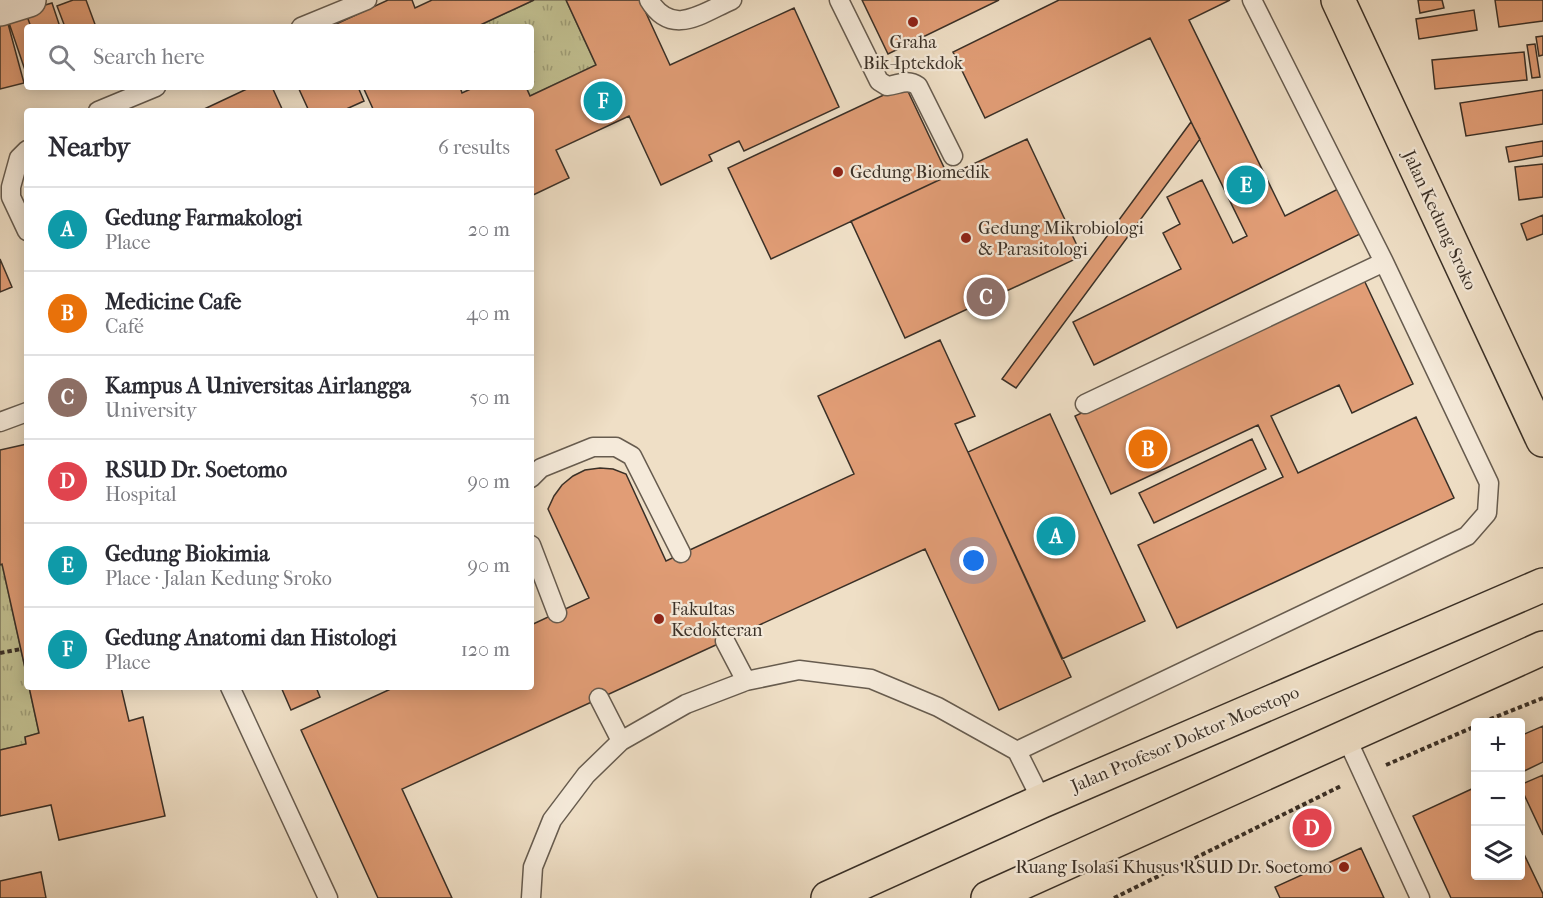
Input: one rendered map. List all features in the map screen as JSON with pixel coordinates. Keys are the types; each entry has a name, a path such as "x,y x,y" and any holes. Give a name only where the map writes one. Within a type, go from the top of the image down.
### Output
{"main road":[{"name":"Jalan Kedung Sroko","path":"1338,0 1543,440"},
{"name":"Jalan Profesor Doktor Moestopo","path":"828,898 1042,801 1543,585"},
{"path":"995,897 1543,648"}],"street":[{"path":"0,9 29,0"}],"lane":[{"path":"308,24 367,0"},
{"path":"649,0 661,15 673,21 686,21 732,0"},
{"path":"839,0 879,81 887,86 907,81 918,86 953,156"},
{"path":"1017,751 1467,536 1487,513 1489,483 1384,262 1252,0"},
{"path":"105,108 149,90"},
{"path":"24,153 19,158 11,187 11,197 24,225"},
{"path":"1085,404 1384,262"},
{"path":"0,422 24,413"},
{"path":"534,475 541,468 593,447 616,447 632,456 681,554"},
{"path":"534,552 557,613"},
{"path":"725,640 746,681"},
{"path":"531,898 533,867 552,820 586,775 621,741 686,704 746,681 799,670 871,679 938,707 1017,751 1042,801"},
{"path":"231,690 328,898"},
{"path":"599,698 621,741"},
{"path":"1346,737 1420,898"}],"path":[{"path":"0,653 21,649"},
{"path":"1495,718 1543,698"},
{"path":"1114,898 1364,775 1471,728"}],"green space":[{"path":"534,0 566,0 596,65 530,96 527,90 534,90 534,24 482,24"},
{"path":"2,564 24,663 24,690 30,690 39,733 25,737 26,744 0,750 0,565"}],"building":[{"path":"73,0 86,0 95,24 64,24 57,6"},
{"path":"388,0 412,0 415,8 432,0 534,0 482,24 336,24"},
{"path":"566,0 640,0 670,65 794,8 839,107 744,151 739,141 709,155 712,161 661,185 629,116 556,150 569,178 534,195 534,108 373,108 364,90 461,90 462,93 468,90 527,90 530,96 596,65"},
{"name":"Graha Bik-Iptekdok","path":"862,0 999,0 888,54"},
{"path":"1059,0 1230,0 1189,20 1285,216 1338,189 1360,234 1094,365 1073,322 1181,269 1163,233 1180,224 1167,197 1202,180 1233,243 1247,236 1150,38 985,118 953,52"},
{"path":"1418,0 1442,0 1444,8 1420,13"},
{"path":"1495,0 1543,0 1543,21 1499,27"},
{"path":"52,3 59,24 30,24 25,11"},
{"path":"1474,10 1477,30 1419,39 1416,19"},
{"path":"25,11 30,24 24,24 24,67 7,17"},
{"path":"7,20 24,83 0,89 0,22"},
{"path":"1543,36 1543,55 1539,56 1536,37"},
{"path":"1535,44 1540,77 1532,78 1527,45"},
{"path":"1524,52 1527,80 1435,89 1432,60"},
{"name":"Gedung Biomedik","path":"905,85 948,176 771,259 728,168"},
{"path":"245,90 273,90 282,108 206,108"},
{"path":"299,90 359,90 364,101 349,108 308,108"},
{"path":"1543,90 1543,124 1466,136 1460,103"},
{"path":"1191,122 1200,139 1016,388 1002,379"},
{"name":"Gedung Mikrobiologi & Parasitologi","path":"1027,139 1082,256 905,338 851,221"},
{"path":"1543,141 1543,156 1509,162 1506,147"},
{"path":"1543,164 1543,197 1519,200 1515,167"},
{"path":"1543,215 1543,234 1527,240 1521,224"},
{"path":"0,259 12,287 0,292"},
{"path":"1364,280 1413,384 1352,413 1339,385 1271,416 1298,473 1416,417 1454,498 1177,628 1138,545 1283,477 1258,425 1111,494 1075,416"},
{"name":"Fakultas Kedokteran","path":"940,340 975,416 955,424 1071,677 999,710 925,549 402,789 452,898 378,898 301,730 388,690 534,690 534,624 589,598 548,509 562,485 585,470 613,469 626,474 666,561 854,474 818,396"},
{"path":"1050,414 1145,621 1062,659 968,452"},
{"path":"1252,439 1266,469 1154,523 1139,493"},
{"path":"24,445 24,663 2,564 0,565 0,450"},
{"path":"30,690 122,690 129,721 143,717 165,816 59,840 51,805 0,816 0,750 26,744 25,737 39,733"},
{"path":"282,690 317,690 320,697 291,710"},
{"path":"1543,726 1543,762 1525,771 1525,734"},
{"path":"1543,775 1543,835 1525,796 1525,783"},
{"path":"1471,789 1471,880 1525,880 1525,856 1543,898 1451,898 1413,816"},
{"name":"Ruang Isolasi Khusus RSUD Dr. Soetomo","path":"1361,848 1384,898 1280,898 1275,887"},
{"path":"41,872 46,898 0,898 0,881"}],"place":[{"name":"Graha Bik-Iptekdok","path":"913,22"},
{"name":"Gedung Anatomi dan Histologi","path":"603,101"},
{"name":"Gedung Biomedik","path":"838,172"},
{"name":"Gedung Biokimia","path":"1246,185"},
{"name":"Gedung Mikrobiologi & Parasitologi","path":"966,238"},
{"name":"Kampus A Universitas Airlangga","path":"986,297"},
{"name":"Medicine Cafe","path":"1148,449"},
{"name":"Gedung Farmakologi","path":"1056,536"},
{"name":"Fakultas Kedokteran","path":"659,619"},
{"name":"RSUD Dr. Soetomo","path":"1312,828"},
{"name":"Ruang Isolasi Khusus RSUD Dr. Soetomo","path":"1344,867"}]}
